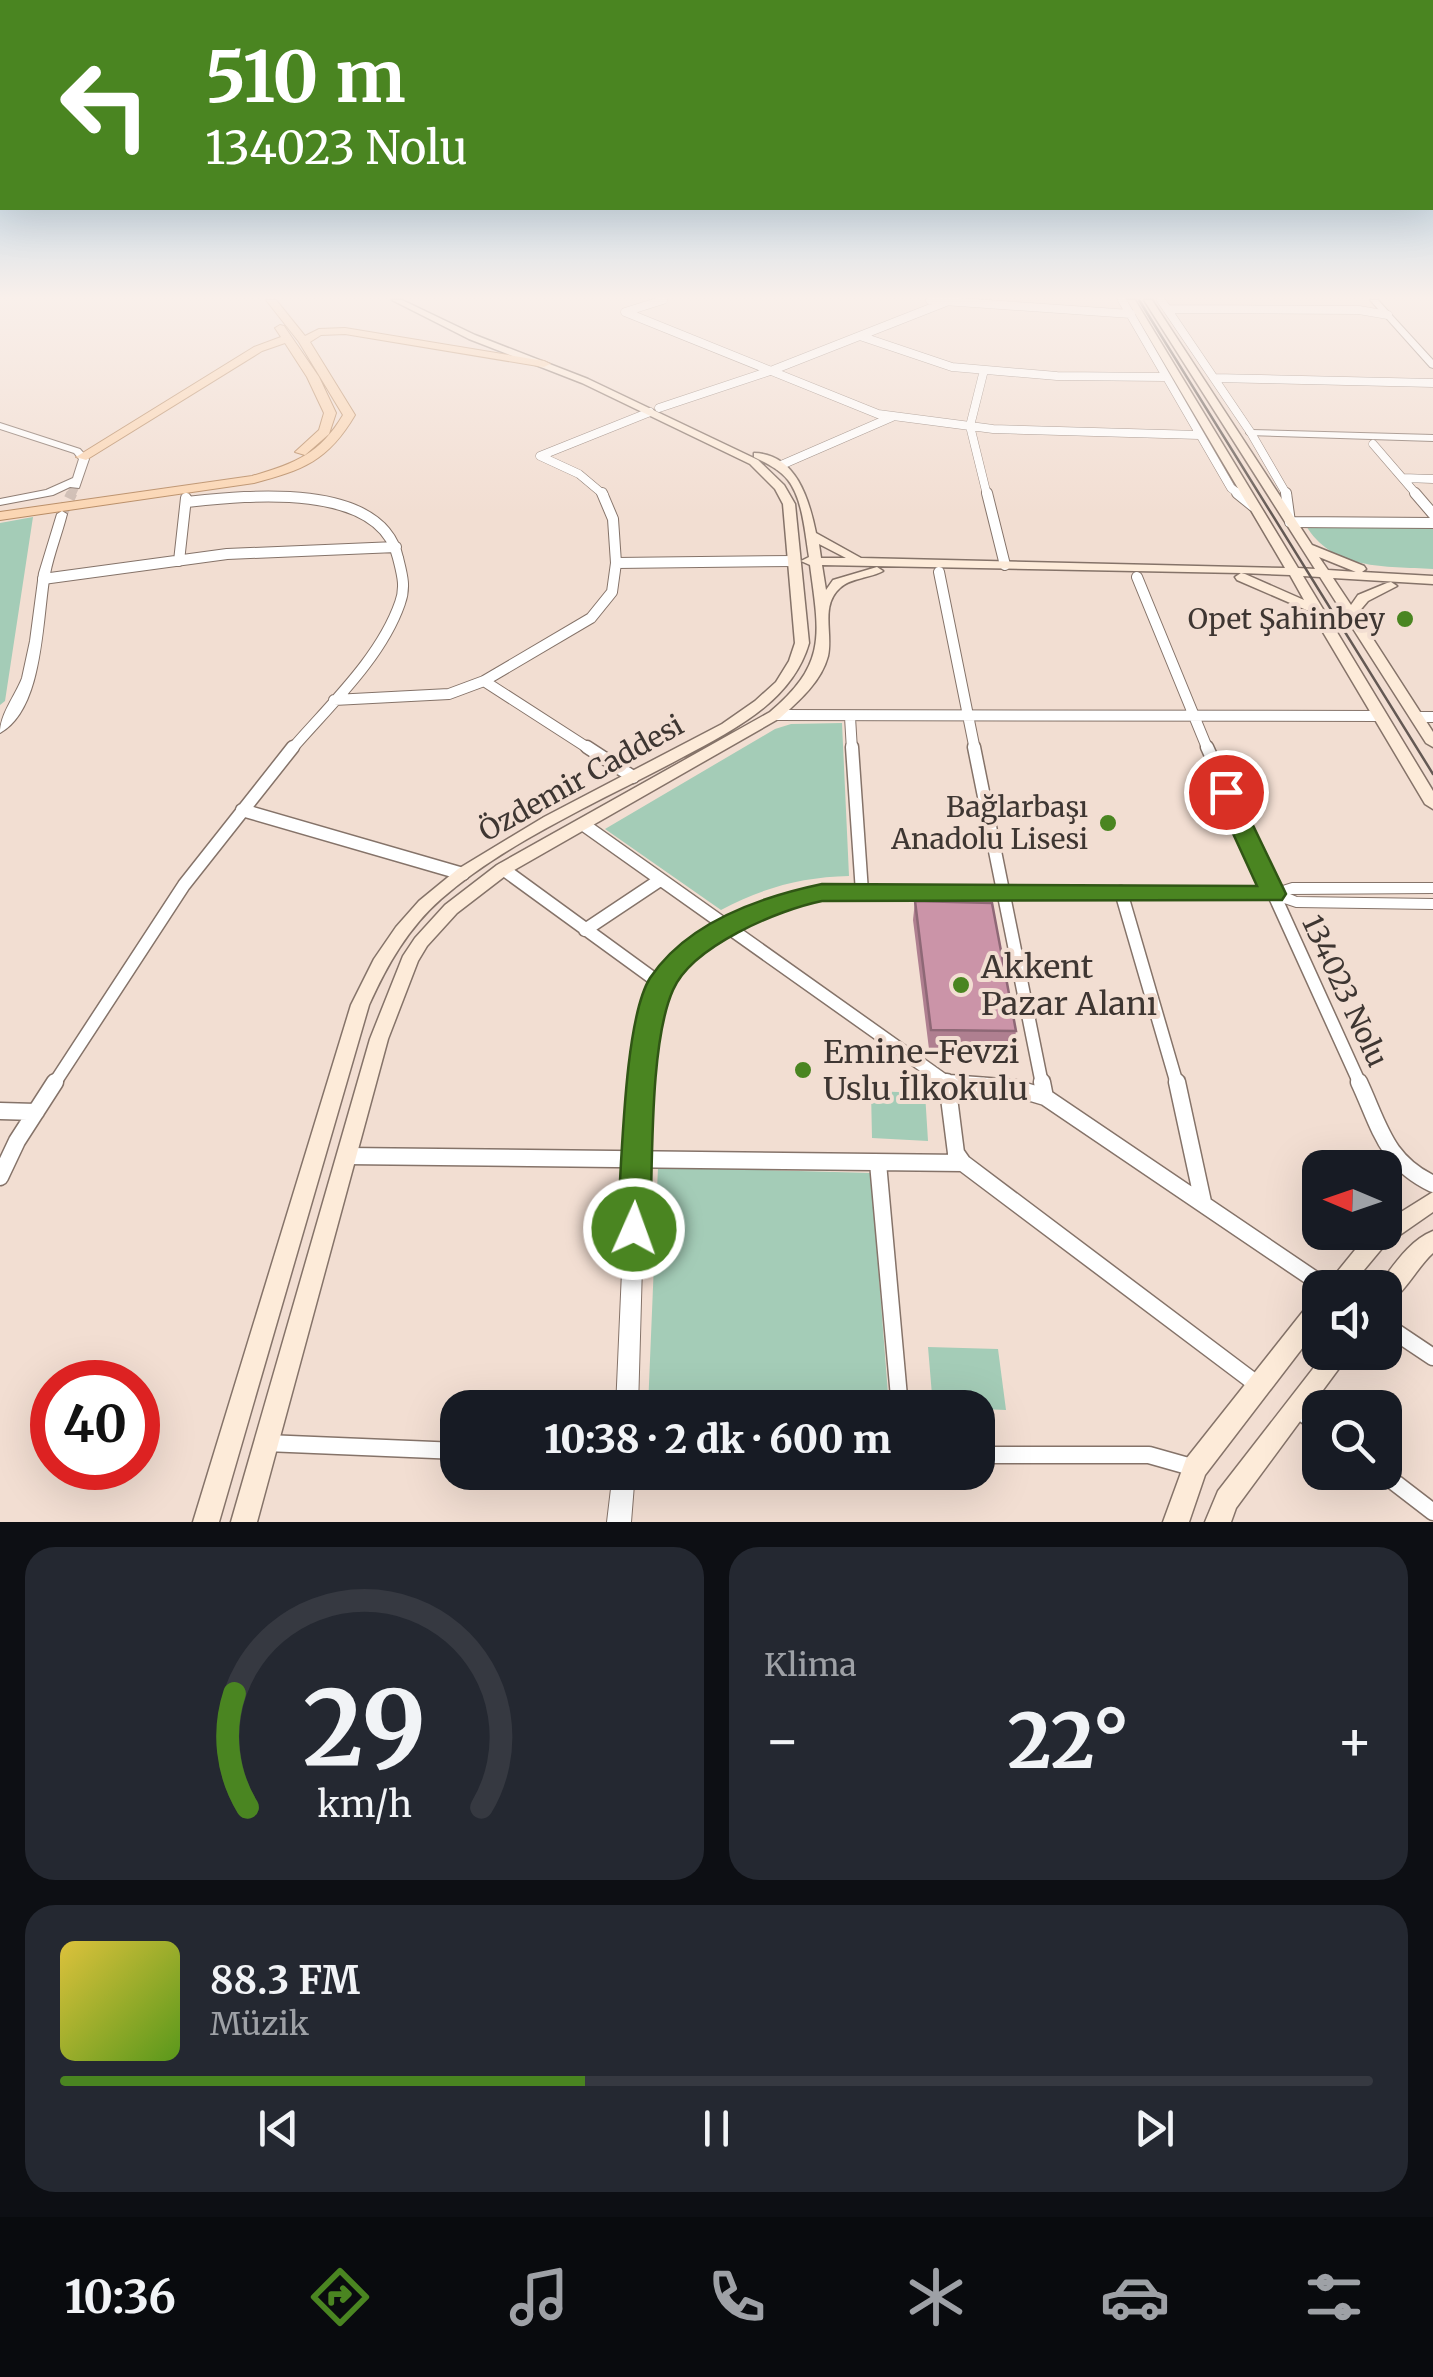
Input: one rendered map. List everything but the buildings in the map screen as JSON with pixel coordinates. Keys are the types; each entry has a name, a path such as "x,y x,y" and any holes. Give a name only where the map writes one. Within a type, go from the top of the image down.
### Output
{"main road":[{"path":"82,457 223,371"},
{"path":"0,511 268,467 311,446 325,431 330,413 306,371"},
{"path":"0,511 186,495 300,464 342,435 349,416 322,371"},
{"name":"Özdemir Caddesi","path":"206,1522 360,1004 376,967 395,938 414,914 504,845 738,720 781,685 797,662 802,644 790,504 768,472 655,410 561,371"},
{"name":"Özdemir Caddesi","path":"244,1522 379,1040 409,960 451,909 503,870 775,715 802,690 817,668 824,644 811,535 800,491 779,466 567,371"},
{"path":"1167,371 1260,511 1433,804"},
{"path":"1193,371 1433,742"},
{"path":"811,535 843,556 873,566 939,572 1136,576 1237,573 1264,560 1278,543"},
{"path":"1307,548 1395,582 1433,580"},
{"path":"795,565 1005,565 1237,573 1395,582 1433,588"},
{"path":"820,607 837,583 873,566"},
{"path":"1237,573 1319,610"},
{"path":"1350,614 1363,598 1395,582"},
{"path":"1402,1221 1433,1201"},
{"path":"1402,1272 1433,1240"},
{"path":"1352,1270 1370,1250"},
{"path":"1176,1522 1195,1468 1302,1329"},
{"path":"1218,1522 1227,1500 1326,1370"}],"street":[{"path":"334,700 449,694 484,680 591,618 612,592 616,562 611,504 592,479 540,456 655,410 770,371"},
{"path":"776,371 892,417 1104,435 1199,434"},
{"path":"984,371 970,426 1005,565"},
{"path":"997,371 1166,377"},
{"path":"1163,371 1231,488 1260,511"},
{"path":"1209,371 1288,496 1290,522 1433,523"},
{"path":"1214,378 1433,382"},
{"path":"779,466 892,417"},
{"path":"0,426 77,451 82,457 77,483 0,511"},
{"path":"1254,437 1433,441"},
{"path":"1268,437 1373,444 1433,441"},
{"path":"1373,444 1433,514"},
{"path":"1403,478 1433,480"},
{"path":"0,1177 36,1112 209,850 334,700 393,621 405,586 396,547 380,526 323,499 280,494 186,495 178,561"},
{"path":"0,729 29,680 36,655 43,579 62,514"},
{"path":"43,579 227,554 396,547"},
{"path":"616,562 795,565"},
{"path":"939,572 1045,1097"},
{"name":"134023 Nolu","path":"1136,576 1273,894 1390,1150"},
{"path":"484,680 633,777"},
{"path":"775,715 1381,716"},
{"path":"1417,716 1433,717"},
{"path":"850,717 862,892"},
{"path":"242,810 463,874"},
{"path":"584,825 950,1084 1016,1088 1045,1097 1302,1271"},
{"path":"503,870 661,984"},
{"path":"585,930 660,880"},
{"path":"628,1390 636,1158 646,1038 661,984 676,966 724,927 777,902 822,892 1273,894 1292,888 1433,888"},
{"path":"1121,892 1186,1114 1203,1202"},
{"path":"1273,894 1296,902 1433,904"},
{"path":"950,1084 954,1143 963,1163 1258,1384"},
{"path":"0,1111 36,1112"},
{"path":"346,1156 963,1163"},
{"path":"878,1163 898,1390"},
{"path":"1402,1166 1433,1184"},
{"path":"1402,1336 1433,1357"},
{"path":"1297,1409 1302,1413"},
{"path":"266,1444 440,1450"},
{"path":"995,1454 1149,1455 1195,1468"},
{"path":"1402,1488 1433,1512"},
{"path":"620,1522 623,1490"}],"green space":[{"path":"33,517 5,701 0,705 0,523"},
{"path":"1305,524 1433,526 1433,569 1379,566 1345,558 1316,539"},
{"path":"842,723 849,876 783,885 721,910 605,829 775,729 791,724"},
{"path":"871,1091 925,1093 928,1141 872,1138"},
{"path":"658,1167 871,1173 888,1390 649,1390"},
{"path":"928,1347 998,1349 1006,1410 995,1410 995,1390 932,1390"}],"tunnel":[{"path":"71,495 75,486"},
{"path":"62,514 72,493"}],"tram line":[{"path":"1183,371 1433,774"}],"place":[{"name":"Opet Şahinbey","path":"1405,619"},
{"name":"Bağlarbaşı Anadolu Lisesi","path":"1108,823"},
{"name":"Akkent Pazar Alanı","path":"961,985"},
{"name":"Emine-Fevzi Uslu İlkokulu","path":"803,1070"}],"route":[{"path":"634,1229 646,1038 654,1006 661,984 676,966 724,927 777,902 822,892 1273,894 1226,792"}]}
